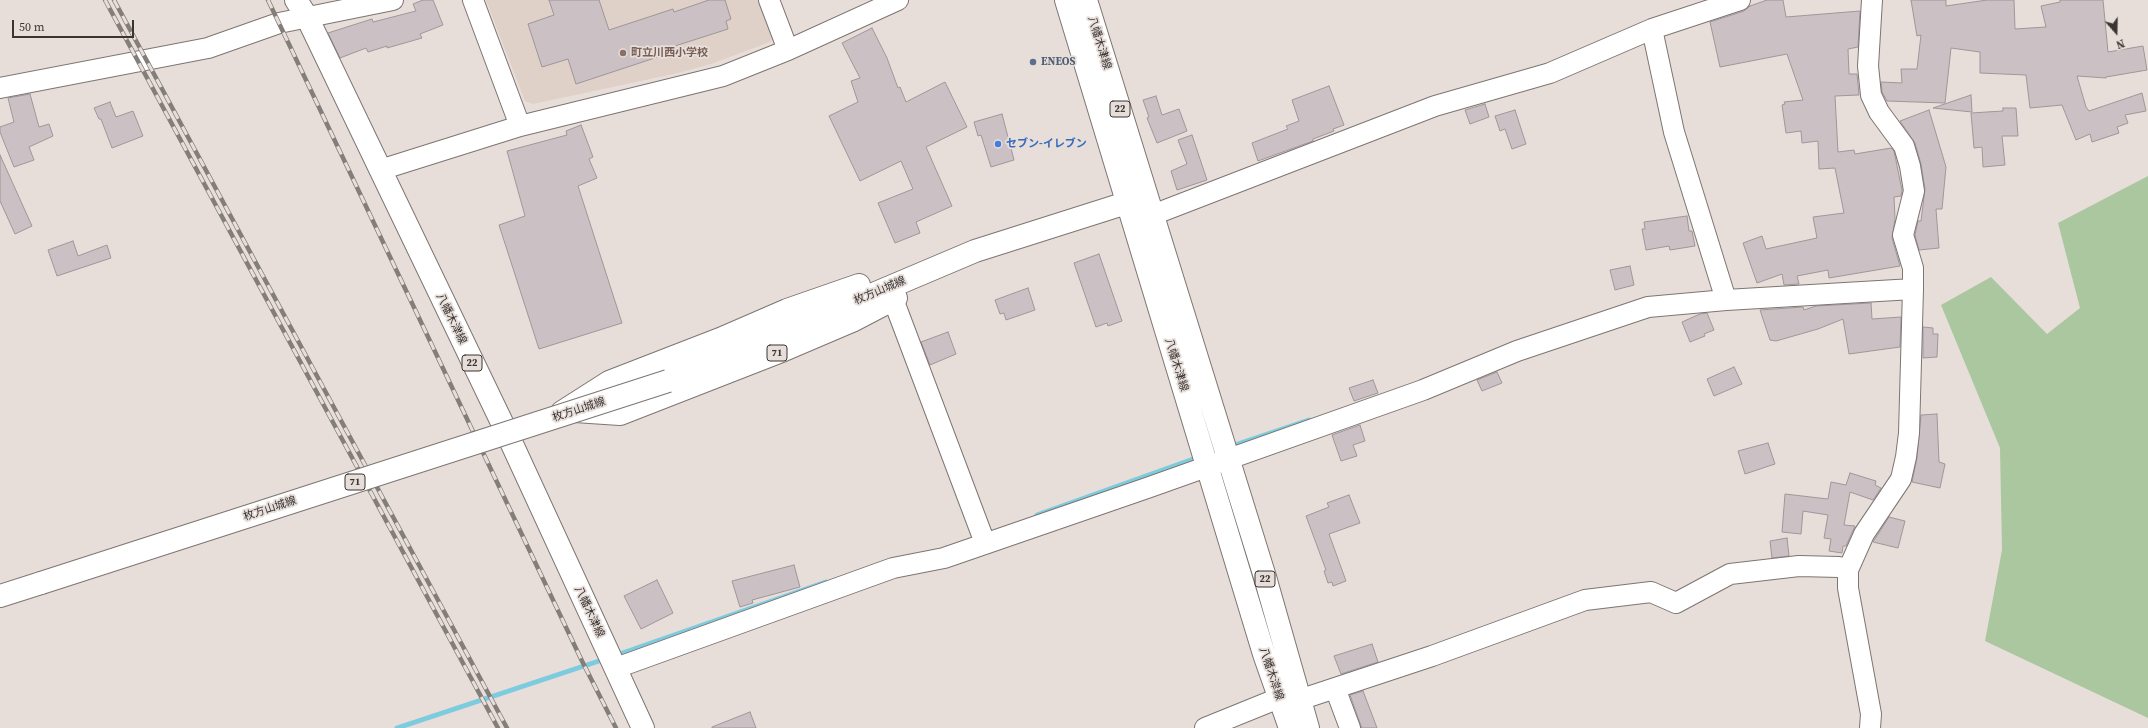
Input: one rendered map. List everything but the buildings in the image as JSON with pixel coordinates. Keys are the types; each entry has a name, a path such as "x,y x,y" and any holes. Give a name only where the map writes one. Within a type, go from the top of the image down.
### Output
{"main road":[{"name":"八幡木津線","path":"1066,0 1140,209"},
{"name":"八幡木津線","path":"1086,0 1140,209 1289,699 1290,728"},
{"name":"八幡木津線","path":"301,9 506,431 643,728"},
{"name":"枚方山城線","path":"0,596 668,380 975,251 1140,209"},
{"name":"71","path":"506,431 566,410 609,382 720,339 787,310 896,272 975,251"},
{"name":"71","path":"566,410 620,414 784,350 852,321 975,251"},
{"name":"八幡木津線","path":"1289,699 1308,728"}],"street":[{"path":"0,88 208,48 279,23 301,9 393,0"},
{"path":"473,0 520,126"},
{"path":"770,0 788,50"},
{"path":"380,170 520,126 694,84 743,68 788,50 898,0"},
{"path":"1140,209 1435,106 1550,72 1652,28 1740,0"},
{"path":"1870,728 1871,714 1848,588 1848,570 1864,534 1901,479 1909,433 1913,268 1904,235 1914,191 1910,166 1904,146 1879,112 1871,95 1868,66 1872,0"},
{"path":"1652,28 1674,132 1726,300"},
{"path":"616,668 893,568 944,558 1217,463 1423,390 1517,351 1648,307 1726,300 1912,289"},
{"path":"893,299 985,543"},
{"path":"1205,728 1289,699 1335,688 1432,656 1585,600 1651,592 1676,603 1730,574 1799,566 1839,567 1848,570"},
{"path":"1335,688 1350,728"}],"shaded area":[{"name":"町立川西小学校","path":"486,0 758,0 773,37 770,42 711,64 678,73 533,104 525,101"}],"green space":[{"path":"2148,176 2148,718 1985,641 2002,550 2000,448 1941,305 1991,277 2047,334 2080,308 2058,223"}],"waterway":[{"path":"1229,447 1309,420"},
{"path":"1037,515 1199,457"},
{"path":"614,656 826,582"},
{"path":"397,728 605,659"}],"railway":[{"path":"105,0 498,728"},
{"path":"114,0 507,728"},
{"path":"268,0 582,661 616,728"}],"place":[{"name":"町立川西小学校","path":"623,53"},
{"name":"ENEOS","path":"1033,62"},
{"name":"セブン-イレブン","path":"998,144"}]}
